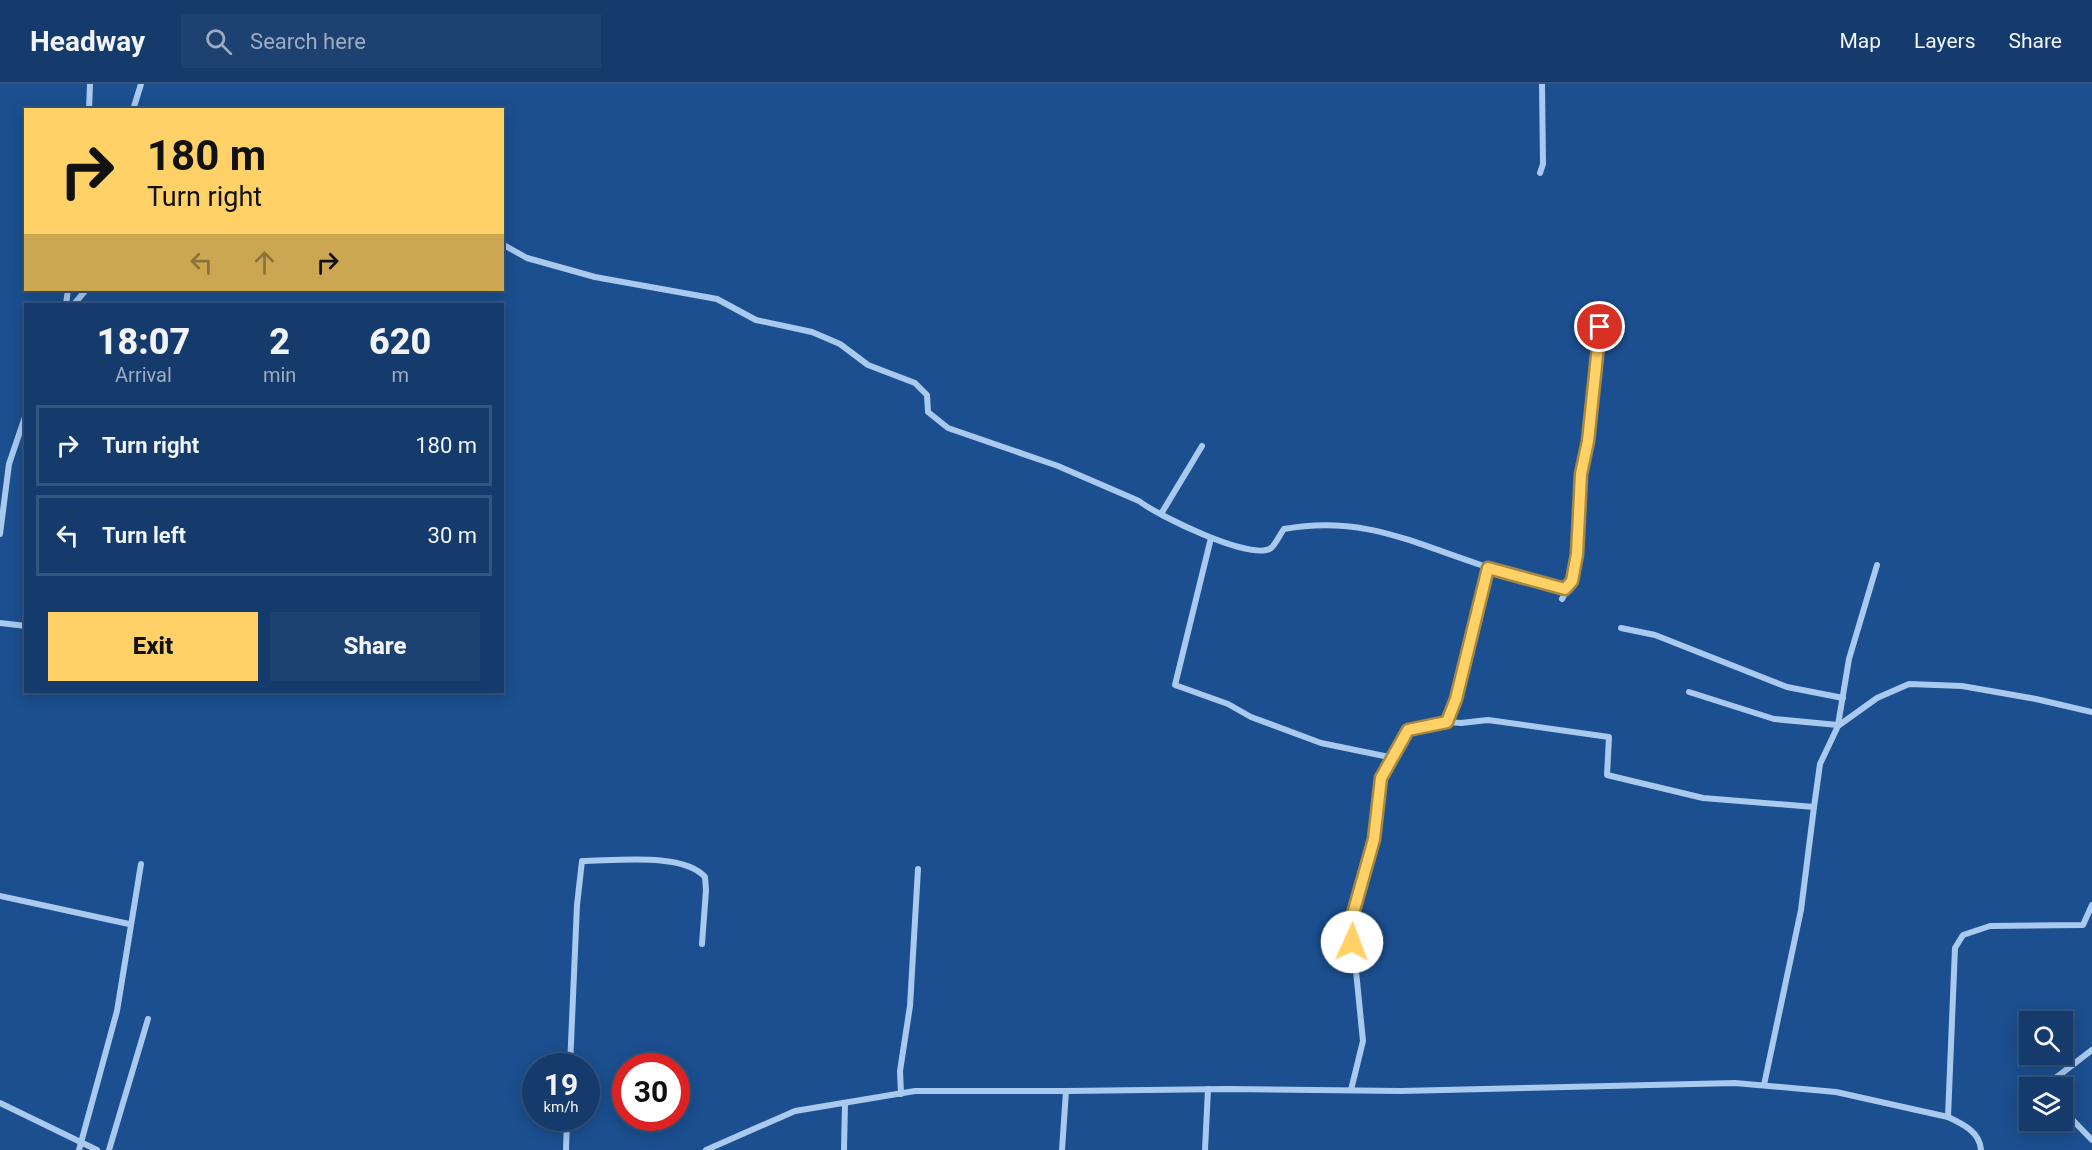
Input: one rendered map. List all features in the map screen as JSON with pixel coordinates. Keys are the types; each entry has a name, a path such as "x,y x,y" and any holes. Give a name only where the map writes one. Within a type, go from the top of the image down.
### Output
{"street":[{"path":"89,108 90,84"},
{"path":"134,108 141,84"},
{"path":"1540,173 1543,164 1542,84"},
{"path":"504,245 527,258 572,271 717,299 756,320 812,332 840,344 868,364 915,383 927,395 928,412 948,428 1058,466 1139,501 1211,538 1258,552 1271,548 1284,529 1330,525 1380,530 1488,568 1565,589"},
{"path":"75,303 85,291"},
{"path":"1562,600 1565,589 1572,581 1577,554 1581,474 1588,441 1600,327"},
{"path":"0,534 9,464 24,420"},
{"path":"1161,514 1202,446"},
{"path":"1211,538 1175,685 1322,743 1394,758"},
{"path":"1689,692 1774,719 1838,725 1849,659 1877,565"},
{"path":"1447,722 1456,699 1488,568"},
{"path":"0,623 24,626"},
{"path":"1622,628 1655,635 1787,687 1843,698"},
{"path":"1764,1085 1801,910 1820,764 1838,726 1877,698 1909,684 1962,686 2092,712"},
{"path":"1351,1090 1363,1041 1351,921 1374,839 1381,778 1408,730 1447,722 1488,720 1609,737 1607,775 1703,798 1814,807"},
{"path":"571,1053 577,905 582,861 673,861 692,865 705,877 702,944"},
{"path":"79,1150 117,1011 129,924 141,864"},
{"path":"901,1094 900,1071 910,1006 918,869"},
{"path":"0,896 129,924"},
{"path":"1948,1117 1956,948 1963,935 1990,926 2083,925 2092,905"},
{"path":"109,1150 148,1019"},
{"path":"2057,1077 2092,1050"},
{"path":"706,1150 795,1111 915,1091 1351,1090 1735,1083 1836,1092 1948,1117 1967,1126 1981,1142 1982,1150"},
{"path":"1204,1150 1208,1089"},
{"path":"1062,1150 1066,1091"},
{"path":"0,1103 97,1150"},
{"path":"844,1150 845,1103"},
{"path":"2073,1120 2092,1140"},
{"path":"566,1150 567,1131"}],"route":[{"path":"1352,942 1351,921 1374,839 1381,778 1408,730 1447,722 1456,699 1488,568 1565,589 1572,581 1577,554 1581,474 1588,441 1600,327"}]}
